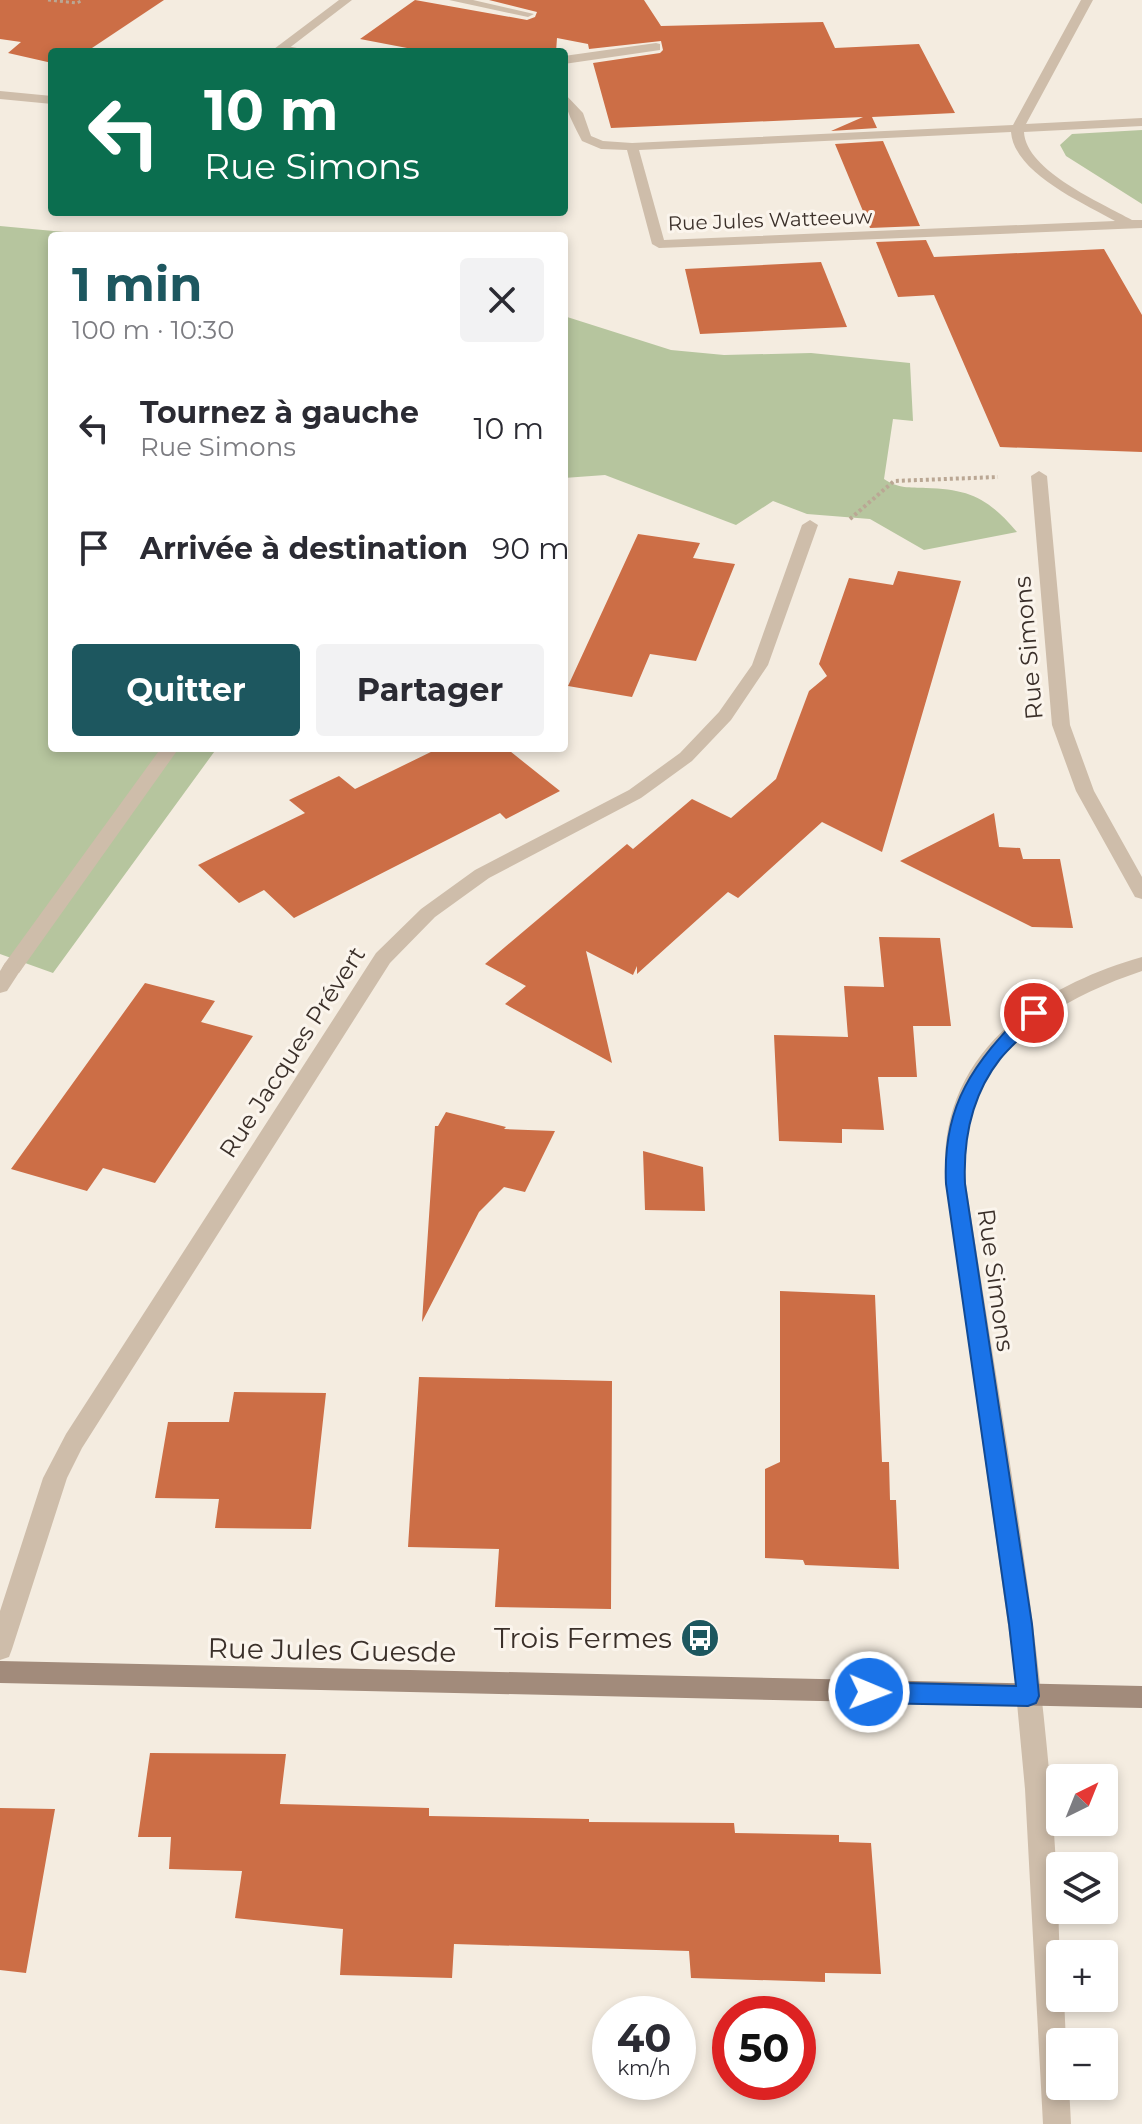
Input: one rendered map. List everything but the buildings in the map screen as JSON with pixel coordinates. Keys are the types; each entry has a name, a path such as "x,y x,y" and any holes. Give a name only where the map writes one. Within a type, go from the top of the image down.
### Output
{"main road":[{"name":"Rue Jules Guesde","path":"0,1672 1142,1697"}],"street":[{"path":"282,48 346,0"},
{"path":"455,0 528,14"},
{"path":"1017,128 1087,0"},
{"path":"568,59 656,47"},
{"path":"0,95 48,100"},
{"path":"568,101 586,138 601,145 632,147 1142,122"},
{"name":"Rue Jules Watteeuw","path":"1017,128 1019,143 1036,166 1138,227"},
{"name":"Rue Jules Watteeuw","path":"632,147 659,244 1138,227"},
{"name":"Rue Simons","path":"1039,476 1061,725 1067,752 1078,779 1142,893"},
{"name":"Rue Jacques Prévert","path":"0,1649 51,1490 74,1441 383,958 428,913 482,874 635,794 686,757 725,716 760,665 810,525"},
{"path":"0,986 167,752"},
{"name":"Rue Simons","path":"1057,2124 1038,1789 1018,1608 956,1184 954,1150 960,1121 972,1090 993,1055 1012,1032 1055,1000 1142,964"}],"path":[{"path":"48,0 77,3 83,0"},
{"path":"810,525 847,521 894,481 1039,476"}],"green space":[{"path":"1142,130 1142,204 1066,156 1060,145 1072,134"},
{"path":"0,226 64,232 48,232 48,752 214,752 53,973 0,954"},
{"path":"568,317 671,350 724,355 811,353 910,363 913,421 893,419 884,479 904,487 955,491 978,498 997,511 1017,532 924,550 870,519 807,514 773,501 736,525 605,475 568,478"}],"place":[{"name":"Trois Fermes","path":"700,1638"}],"route":[{"path":"869,1692 1028,1696 1021,1624 956,1184 954,1150 960,1121 972,1090 993,1055 1012,1032 1034,1013"}]}
